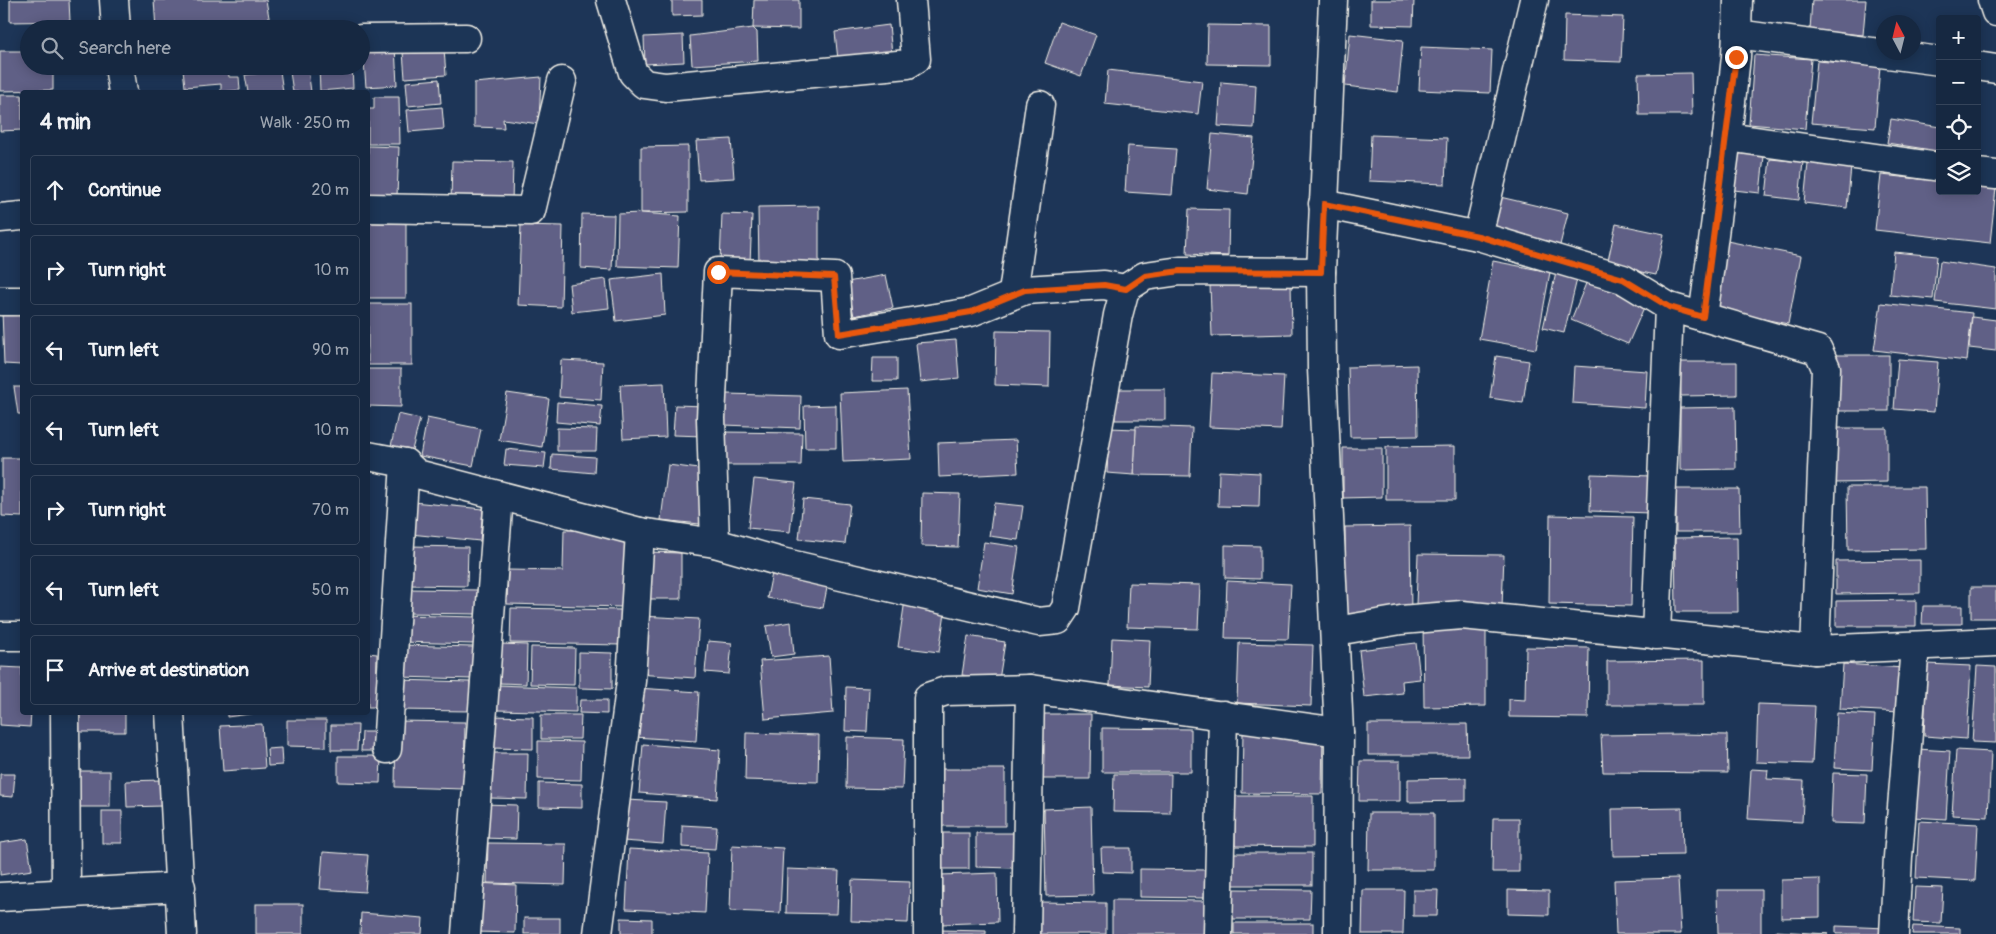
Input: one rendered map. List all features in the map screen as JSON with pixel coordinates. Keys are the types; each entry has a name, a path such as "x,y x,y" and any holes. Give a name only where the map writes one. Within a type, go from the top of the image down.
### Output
{"street":[{"path":"114,0 115,20"},
{"path":"611,0 633,73 644,84 666,88 908,64 916,59 911,0"},
{"path":"1333,0 1321,272 1322,368 1336,631 1339,732 1338,934"},
{"path":"1478,236 1534,0"},
{"path":"1703,317 1727,137 1737,34 1738,0"},
{"path":"1992,0 1996,12"},
{"path":"1737,34 1936,60"},
{"path":"370,39 466,38"},
{"path":"1981,67 1996,69"},
{"path":"120,75 123,90"},
{"path":"370,208 531,211 562,81"},
{"path":"1013,294 1040,105"},
{"path":"1727,137 1936,166"},
{"path":"1981,173 1996,175"},
{"path":"1324,204 1478,236 1623,279 1669,307 1818,350 1826,368 1815,650"},
{"path":"0,218 20,216"},
{"path":"370,456 406,464 417,474 640,532 715,543 781,562 1039,622 1058,620 1066,608 1118,315 1126,289 1145,276 1180,271 1321,272"},
{"path":"715,543 711,418 718,272 834,277 839,334 971,312 1025,290 1104,285 1126,289"},
{"path":"0,301 20,301"},
{"path":"1656,635 1669,307"},
{"path":"387,749 406,464"},
{"path":"466,934 499,496"},
{"path":"598,934 631,681 640,532"},
{"path":"1336,631 1401,620 1462,614 1815,650 1996,642"},
{"path":"0,636 20,636"},
{"path":"1894,934 1898,857 1915,646"},
{"path":"928,934 928,697 946,691 1030,689 1339,732"},
{"path":"1026,934 1030,689"},
{"path":"65,715 66,893"},
{"path":"170,715 181,887 182,934"},
{"path":"1218,934 1223,715"},
{"path":"0,897 181,887"}],"building":[{"path":"10,0 69,0 70,20 20,20 20,22 10,22"},
{"path":"154,0 266,0 269,20 155,20"},
{"path":"672,0 702,0 702,15 672,16"},
{"path":"754,0 799,0 799,29 753,28"},
{"path":"1371,0 1414,0 1413,26 1371,25"},
{"path":"1812,0 1866,0 1863,35 1810,30"},
{"path":"1565,15 1623,17 1621,62 1564,60"},
{"path":"1059,22 1096,35 1081,76 1045,63"},
{"path":"889,25 892,54 838,60 835,32"},
{"path":"1208,25 1271,26 1271,65 1207,64"},
{"path":"753,28 757,32 758,61 692,65 690,36"},
{"path":"1350,34 1403,40 1398,92 1345,86"},
{"path":"683,35 684,62 645,64 644,37"},
{"path":"395,46 397,85 366,87 365,75 370,75 370,48"},
{"path":"1421,47 1492,50 1490,93 1419,90"},
{"path":"444,49 446,75 405,78 403,52"},
{"path":"0,51 20,51 20,75 53,75 53,90 0,91"},
{"path":"1754,55 1811,59 1805,129 1749,124"},
{"path":"1817,61 1880,66 1875,128 1811,123"},
{"path":"1108,70 1202,81 1198,114 1105,104"},
{"path":"1691,73 1692,115 1639,115 1638,74"},
{"path":"184,75 229,75 229,77 239,77 240,90 221,90 221,84 185,87"},
{"path":"245,75 281,75 283,90 248,90"},
{"path":"290,75 309,75 311,90 293,90"},
{"path":"319,75 352,75 353,88 320,90"},
{"path":"541,77 539,124 503,119 504,128 474,127 474,83"},
{"path":"439,79 441,103 408,106 406,82"},
{"path":"1221,82 1256,85 1254,128 1218,126"},
{"path":"0,95 20,95 20,130 0,131"},
{"path":"374,97 399,97 400,144 370,144 370,109 374,109"},
{"path":"442,107 444,129 409,132 407,110"},
{"path":"1891,119 1936,126 1936,151 1887,143"},
{"path":"1212,134 1254,138 1248,194 1207,189"},
{"path":"1371,135 1447,138 1445,184 1369,181"},
{"path":"731,139 734,178 699,180 696,141"},
{"path":"370,146 399,147 397,196 370,195"},
{"path":"688,146 688,212 641,213 641,147"},
{"path":"1128,146 1176,149 1172,195 1125,192"},
{"path":"1738,153 1764,156 1760,193 1734,190"},
{"path":"1770,159 1803,162 1799,200 1766,196"},
{"path":"452,161 513,162 512,203 451,203"},
{"path":"1808,163 1851,167 1847,208 1804,203"},
{"path":"1881,175 1936,181 1936,195 1981,195 1981,186 1996,188 1990,243 1875,230"},
{"path":"1500,197 1568,213 1559,249 1491,233"},
{"path":"819,206 819,266 759,267 758,207"},
{"path":"1189,209 1229,210 1228,256 1187,254"},
{"path":"641,213 680,216 678,268 617,266 618,214"},
{"path":"582,214 614,215 612,270 581,268"},
{"path":"722,214 752,215 750,263 720,262"},
{"path":"370,223 406,223 406,298 370,298"},
{"path":"1616,224 1664,234 1656,275 1607,265"},
{"path":"521,225 563,226 561,307 518,305"},
{"path":"1727,241 1801,256 1788,324 1714,309"},
{"path":"1894,252 1937,256 1933,299 1890,295"},
{"path":"1493,261 1550,272 1536,349 1479,339"},
{"path":"1940,261 1996,269 1996,309 1935,302"},
{"path":"1556,273 1577,279 1564,333 1543,328"},
{"path":"663,274 665,315 616,321 611,280"},
{"path":"886,275 893,308 854,316 847,282"},
{"path":"606,279 609,308 572,312 569,284"},
{"path":"1587,281 1645,305 1628,344 1571,320"},
{"path":"1291,283 1292,334 1212,336 1210,285"},
{"path":"1881,303 1972,313 1967,361 1874,350"},
{"path":"370,304 412,304 412,365 370,365"},
{"path":"2,311 20,313 20,365 4,364"},
{"path":"1972,317 1996,320 1996,351 1969,348"},
{"path":"996,331 1050,332 1049,387 995,385"},
{"path":"956,340 959,378 920,382 916,343"},
{"path":"1837,355 1889,355 1889,411 1837,411"},
{"path":"1496,356 1529,361 1523,403 1490,398"},
{"path":"873,358 897,358 897,381 872,381"},
{"path":"1898,359 1938,362 1934,412 1894,409"},
{"path":"561,360 603,362 601,400 559,397"},
{"path":"1680,362 1737,362 1737,395 1681,396"},
{"path":"1417,365 1418,436 1350,437 1348,367"},
{"path":"1574,366 1647,371 1645,408 1572,403"},
{"path":"370,369 401,369 401,407 370,406"},
{"path":"1212,373 1284,376 1281,430 1209,427"},
{"path":"664,383 666,437 623,439 620,385"},
{"path":"14,387 20,387 20,414 18,414"},
{"path":"1115,389 1165,389 1165,420 1115,420"},
{"path":"907,390 911,459 843,462 840,393"},
{"path":"507,393 549,399 542,447 499,440"},
{"path":"726,394 801,396 800,428 724,425"},
{"path":"557,402 602,406 600,426 556,422"},
{"path":"675,405 705,406 704,436 673,435"},
{"path":"836,405 836,448 805,448 804,406"},
{"path":"1735,407 1736,469 1680,470 1680,408"},
{"path":"398,414 420,419 412,450 391,446"},
{"path":"427,418 481,429 473,466 420,456"},
{"path":"1136,426 1192,428 1190,476 1134,475"},
{"path":"557,428 597,429 596,451 557,451"},
{"path":"1109,428 1136,429 1134,475 1107,473"},
{"path":"1833,428 1887,428 1887,482 1833,483"},
{"path":"722,432 802,433 801,465 722,465"},
{"path":"1016,440 1018,473 939,477 938,443"},
{"path":"1455,446 1455,500 1386,500 1386,447"},
{"path":"1343,448 1382,448 1382,497 1343,498"},
{"path":"506,449 546,453 544,468 504,465"},
{"path":"552,454 595,457 594,473 551,469"},
{"path":"2,458 20,458 20,517 2,516"},
{"path":"668,465 707,470 700,524 661,520"},
{"path":"1219,471 1260,473 1259,507 1218,506"},
{"path":"1591,474 1652,476 1651,513 1590,511"},
{"path":"754,479 796,483 790,532 748,528"},
{"path":"1847,487 1925,487 1926,549 1848,550"},
{"path":"1676,489 1739,489 1740,532 1676,532"},
{"path":"922,493 960,494 958,547 921,546"},
{"path":"803,499 850,504 845,544 799,539"},
{"path":"413,502 483,509 480,541 410,534"},
{"path":"994,503 1023,506 1018,540 989,536"},
{"path":"1550,515 1633,517 1631,606 1549,604"},
{"path":"1410,526 1411,614 1345,615 1345,527"},
{"path":"564,530 625,531 623,607 507,604 508,570 563,571"},
{"path":"1737,537 1738,612 1676,612 1675,538"},
{"path":"984,542 1019,547 1012,594 977,588"},
{"path":"1225,545 1260,546 1260,579 1225,578"},
{"path":"408,546 468,547 467,586 408,585"},
{"path":"647,552 681,553 681,599 647,599"},
{"path":"1418,554 1504,555 1502,607 1416,605"},
{"path":"1920,560 1920,593 1836,594 1836,561"},
{"path":"772,573 828,583 823,608 767,598"},
{"path":"1227,581 1291,584 1288,639 1225,638"},
{"path":"1129,583 1200,585 1198,629 1127,627"},
{"path":"1971,587 1996,587 1996,618 1971,618"},
{"path":"407,589 479,590 479,614 406,613"},
{"path":"905,600 946,606 939,652 898,647"},
{"path":"1916,600 1916,626 1836,626 1836,601"},
{"path":"1923,606 1962,606 1962,624 1922,624"},
{"path":"511,608 623,610 622,645 510,643"},
{"path":"401,615 476,617 475,644 400,642"},
{"path":"641,616 699,619 695,678 637,674"},
{"path":"791,622 794,654 771,657 766,626"},
{"path":"1486,624 1486,706 1424,707 1423,625"},
{"path":"968,636 1005,642 999,680 962,675"},
{"path":"1112,638 1150,640 1148,687 1110,685"},
{"path":"708,641 732,643 729,674 705,672"},
{"path":"1239,643 1313,645 1311,706 1237,703"},
{"path":"1416,643 1420,679 1402,681 1403,693 1364,697 1359,650"},
{"path":"501,644 527,645 526,684 500,683"},
{"path":"400,645 473,647 473,679 399,677"},
{"path":"531,647 575,648 574,685 530,684"},
{"path":"1526,647 1589,648 1588,718 1509,717 1509,699 1525,700"},
{"path":"579,652 612,653 612,689 579,688"},
{"path":"370,653 377,654 376,707 370,707"},
{"path":"829,656 833,713 765,719 760,661"},
{"path":"1704,660 1704,705 1607,705 1607,661"},
{"path":"1843,664 1904,668 1901,712 1840,709"},
{"path":"1927,664 1971,666 1967,739 1924,736"},
{"path":"1977,666 1996,667 1996,743 1972,742"},
{"path":"0,667 20,668 20,715 31,715 30,727 0,725"},
{"path":"398,680 470,682 470,711 397,710"},
{"path":"497,685 576,688 576,712 497,710"},
{"path":"846,687 869,688 867,732 845,731"},
{"path":"637,688 699,692 696,741 634,737"},
{"path":"580,700 607,700 607,714 579,713"},
{"path":"1758,704 1815,706 1812,764 1756,762"},
{"path":"1837,713 1875,715 1872,770 1834,768"},
{"path":"1039,714 1091,714 1090,779 1039,779"},
{"path":"70,715 125,715 125,732 71,732"},
{"path":"541,715 581,715 580,739 541,739"},
{"path":"491,716 533,717 533,749 490,748"},
{"path":"287,720 326,720 326,747 287,746"},
{"path":"396,721 465,722 464,789 395,787"},
{"path":"262,724 265,768 223,771 220,726"},
{"path":"1368,724 1467,724 1468,755 1368,755"},
{"path":"331,725 358,725 357,750 331,750"},
{"path":"1102,728 1191,729 1191,772 1102,772"},
{"path":"1243,731 1323,731 1322,794 1242,793"},
{"path":"362,732 377,732 376,751 361,751"},
{"path":"746,733 819,735 818,782 745,780"},
{"path":"1601,735 1727,735 1728,773 1603,772"},
{"path":"847,737 904,739 902,789 846,788"},
{"path":"538,741 582,742 581,780 538,779"},
{"path":"643,744 720,750 717,799 639,793"},
{"path":"281,748 282,765 268,766 267,749"},
{"path":"1917,749 1950,751 1946,819 1912,817"},
{"path":"1956,750 1991,752 1988,817 1952,815"},
{"path":"491,753 528,753 527,799 490,798"},
{"path":"338,756 381,756 380,783 338,782"},
{"path":"1360,761 1400,761 1400,801 1359,801"},
{"path":"932,769 1005,769 1005,826 931,826"},
{"path":"1751,769 1768,770 1767,779 1804,781 1802,822 1748,819"},
{"path":"69,771 110,771 110,807 69,807"},
{"path":"1833,773 1867,774 1865,824 1831,823"},
{"path":"0,774 15,774 13,797 0,796"},
{"path":"1114,774 1171,774 1170,813 1113,812"},
{"path":"1466,778 1466,801 1408,802 1408,779"},
{"path":"161,780 162,806 127,807 126,781"},
{"path":"539,783 582,784 582,808 539,807"},
{"path":"1235,796 1313,796 1313,847 1235,846"},
{"path":"626,800 666,802 663,844 623,841"},
{"path":"482,804 517,805 516,839 481,838"},
{"path":"1091,807 1093,895 1046,896 1044,809"},
{"path":"1682,808 1683,855 1613,856 1612,809"},
{"path":"102,811 122,811 122,843 102,843"},
{"path":"1369,813 1434,813 1434,870 1368,870"},
{"path":"1493,818 1519,818 1519,872 1492,872"},
{"path":"1919,821 1978,824 1975,881 1916,878"},
{"path":"682,825 717,827 715,849 682,847"},
{"path":"934,833 969,833 969,869 934,869"},
{"path":"976,833 1014,833 1013,868 976,867"},
{"path":"27,839 32,870 0,875 0,843"},
{"path":"488,843 566,844 565,885 487,883"},
{"path":"732,845 783,848 780,913 730,911"},
{"path":"1101,848 1131,848 1131,873 1102,872"},
{"path":"629,849 708,853 705,913 626,909"},
{"path":"323,852 368,855 365,892 320,889"},
{"path":"1232,853 1312,853 1312,885 1232,885"},
{"path":"787,869 839,871 837,914 786,913"},
{"path":"1140,869 1206,870 1206,898 1140,897"},
{"path":"997,873 998,922 941,924 940,875"},
{"path":"1678,878 1681,934 1616,934 1614,880"},
{"path":"1820,879 1820,917 1781,918 1781,880"},
{"path":"852,880 910,882 908,923 851,921"},
{"path":"476,883 516,885 515,933 475,932"},
{"path":"1915,887 1943,888 1941,923 1913,922"},
{"path":"1233,889 1311,890 1310,919 1233,919"},
{"path":"1363,890 1404,890 1403,934 1362,934"},
{"path":"1413,890 1438,890 1437,916 1413,916"},
{"path":"1508,890 1549,891 1549,915 1508,914"},
{"path":"1717,890 1761,890 1761,934 1718,934"},
{"path":"1112,900 1206,901 1206,934 1112,934"},
{"path":"1040,902 1106,903 1106,934 1040,934"},
{"path":"256,904 303,904 303,934 256,934"},
{"path":"361,913 423,918 422,934 360,934"},
{"path":"524,918 560,918 560,934 524,934"},
{"path":"621,918 652,919 652,934 621,934"},
{"path":"1234,923 1313,923 1313,934 1234,934"},
{"path":"1836,926 1887,928 1886,934 1836,934"},
{"path":"1913,926 1960,928 1960,934 1912,934"},
{"path":"939,930 986,931 986,934 939,934"},
{"path":"1776,931 1828,934 1776,934"}],"route":[{"path":"718,272 834,277 839,334 971,312 1025,290 1104,285 1126,289 1145,276 1180,271 1321,272 1324,204 1478,236 1623,279 1669,307 1703,317 1736,57"}]}
